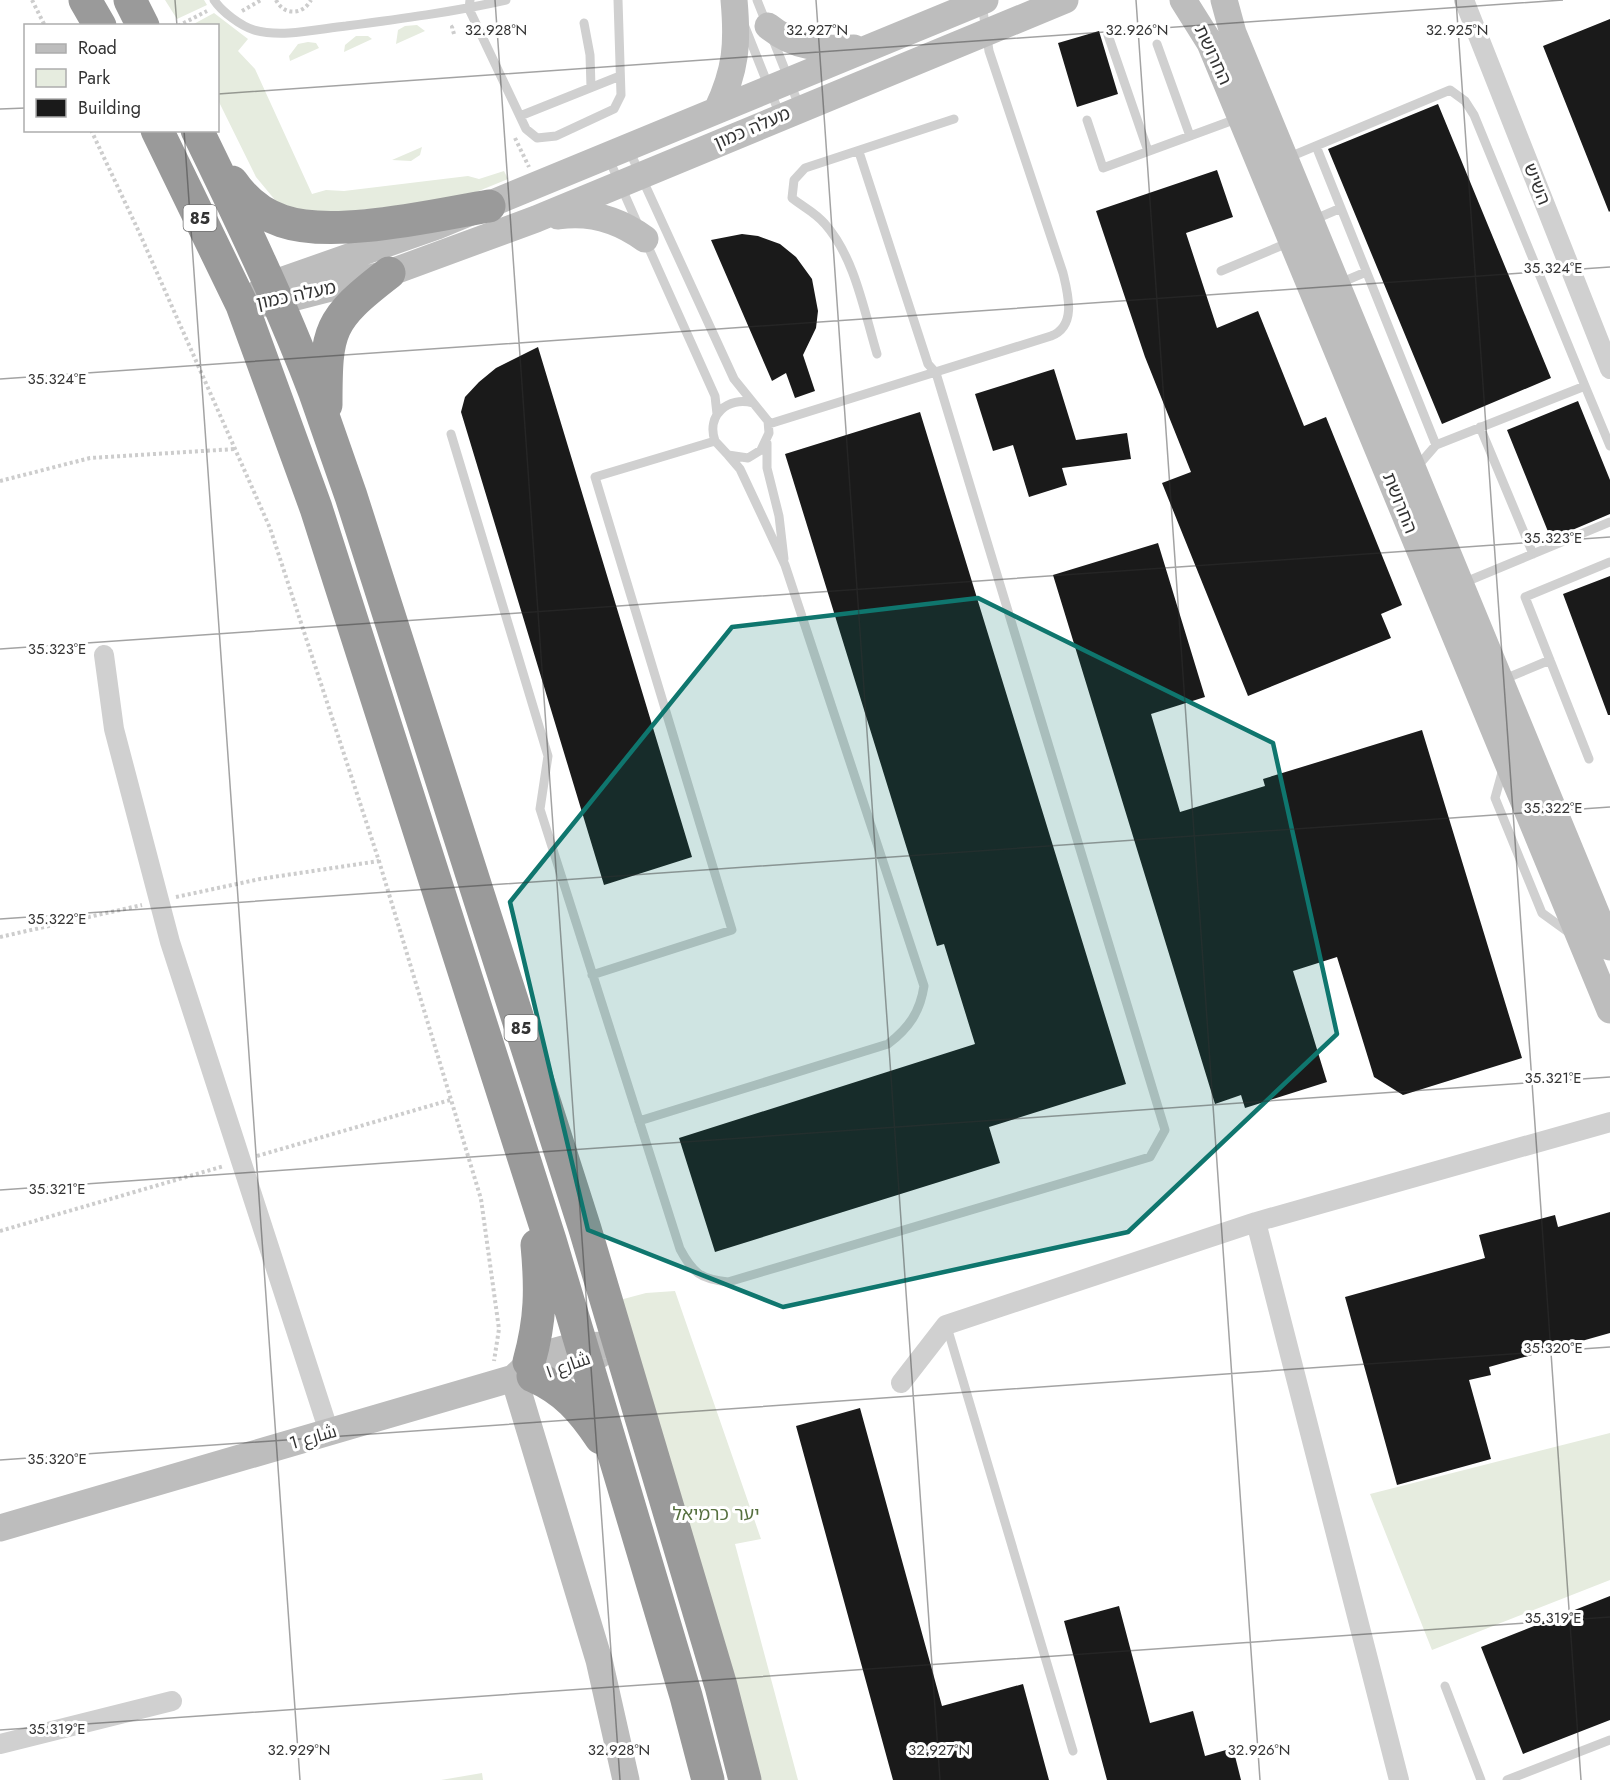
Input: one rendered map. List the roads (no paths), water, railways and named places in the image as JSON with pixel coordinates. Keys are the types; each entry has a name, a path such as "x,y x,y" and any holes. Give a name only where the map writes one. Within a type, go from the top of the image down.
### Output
{"highway":[{"path":"85,0 99,24"},
{"path":"130,0 143,24"},
{"name":"85","path":"158,132 242,305 320,518 532,1180 686,1696 708,1780"},
{"path":"199,134 241,196 262,213 292,224 365,224 489,206"},
{"name":"85","path":"199,134 273,294 326,425 581,1218 721,1686 745,1780"},
{"path":"326,425 326,361 338,318 355,299 389,273"},
{"path":"532,1180 541,1287 540,1317 516,1375 566,1394 581,1409 616,1460"}],"street":[{"path":"717,110 732,74 736,55 734,0"},
{"name":"מעלה כמון","path":"273,294 389,273 536,219 1065,0"},
{"name":"החרושת","path":"1183,0 1210,43 1292,242 1597,927 1610,1010"},
{"name":"החרושת","path":"1224,0 1233,33 1461,584 1493,693 1506,758 1597,927"},
{"name":"השיש","path":"1464,0 1610,369"},
{"name":"מעלה כמון","path":"242,305 489,206 983,1"},
{"path":"768,26 783,38 812,48 870,47"},
{"path":"536,219 569,214 591,215 627,226 645,239"},
{"path":"104,655 114,729 174,953 329,1432"},
{"path":"1597,927 1610,949"},
{"path":"901,1383 946,1325 1256,1222 1610,1122"},
{"path":"1256,1222 1399,1780"},
{"name":"شارع 1","path":"0,1527 329,1432 516,1375 552,1351 584,1353 620,1345"},
{"path":"516,1375 599,1660 626,1780"},
{"path":"0,1744 172,1701"}],"lane":[{"path":"214,0 239,22 252,30 266,32 315,30 504,0"},
{"path":"469,4 526,129 537,138 556,136 614,109 621,94 618,0"},
{"path":"734,0 780,85 790,112"},
{"path":"757,0 768,26 780,85 790,112"},
{"path":"769,424 1058,333 1068,318 1068,292 1063,273 989,51 983,1"},
{"path":"584,23 590,55 591,87"},
{"path":"1108,34 1148,151"},
{"path":"1157,44 1190,136"},
{"path":"520,116 620,76"},
{"path":"1285,159 1450,90 1465,101 1474,114 1610,446"},
{"path":"877,354 847,259 838,240 813,212 794,200 791,195 794,180 805,168 859,152 954,118"},
{"path":"1087,120 1103,168 1241,118"},
{"path":"1316,146 1436,445"},
{"path":"618,152 631,181 645,239 715,396 717,414 713,426 715,441 740,469 785,565 924,986 922,1002 903,1032 888,1044 639,1121"},
{"path":"618,152 734,379 753,404 765,414 769,424 767,468 779,516 785,565"},
{"path":"451,434 548,756 540,809 680,1249 690,1269 710,1280 728,1282 1150,1157 1165,1130 936,373 928,364 859,152"},
{"path":"1311,220 1341,208"},
{"path":"1221,271 1292,242"},
{"path":"1337,284 1366,272"},
{"path":"1414,470 1436,445 1585,386"},
{"path":"717,414 726,405 735,402 753,404"},
{"path":"1480,427 1533,554"},
{"path":"728,455 748,458 761,450 768,440"},
{"path":"592,975 732,930 595,477 715,441"},
{"path":"1461,584 1610,522"},
{"path":"1589,759 1525,597 1610,562"},
{"path":"1493,693 1550,660"},
{"path":"946,1325 1073,1751"},
{"path":"1445,1686 1481,1780"},
{"path":"1507,1780 1610,1740"}],"park label":[{"name":"יער כרמיאל","path":"716,1514"}]}
